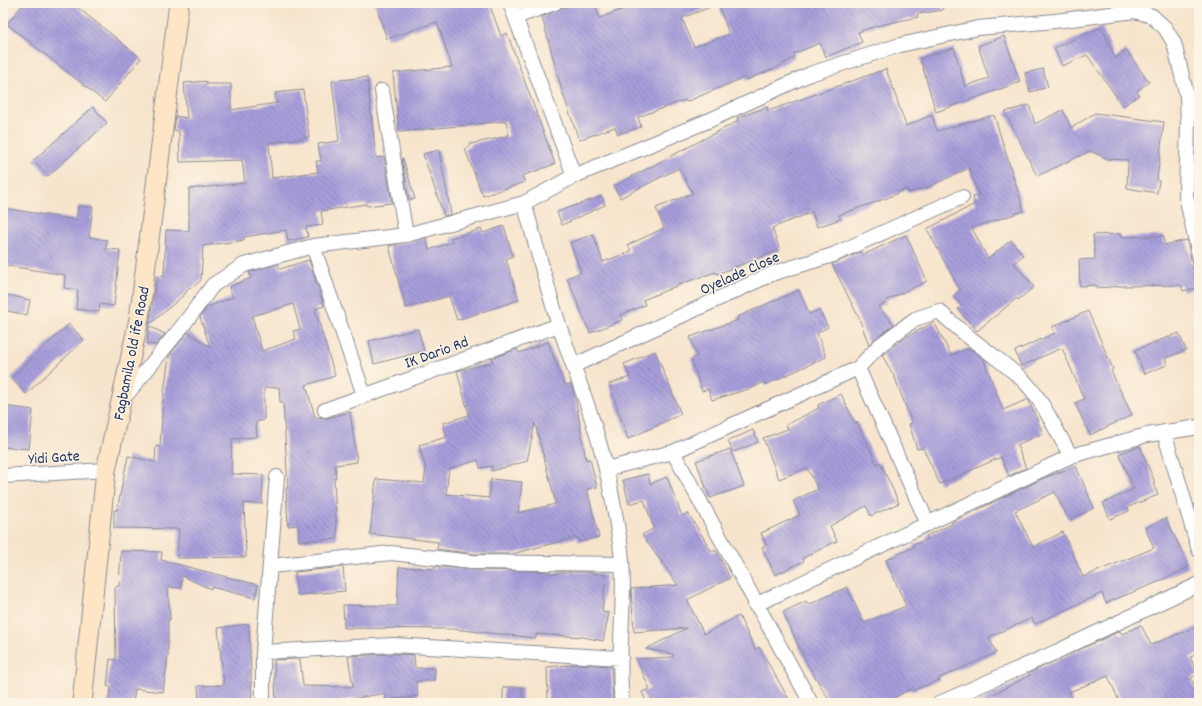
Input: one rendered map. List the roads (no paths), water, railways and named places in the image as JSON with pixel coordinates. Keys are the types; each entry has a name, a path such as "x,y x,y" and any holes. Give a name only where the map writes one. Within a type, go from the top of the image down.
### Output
{"street":[{"name":"Fagbamila old ife Road","path":"82,703 106,470 139,319 179,3"},
{"path":"510,3 574,176"},
{"path":"516,18 555,3"},
{"path":"121,401 184,324 213,285 244,266 313,246 406,235 524,203 574,176 710,120 810,74 900,45 978,28 1055,21 1135,7 1152,16 1165,28 1174,43 1187,96 1188,125 1186,196 1199,255"},
{"path":"382,91 406,235"},
{"name":"Oyelade Close","path":"574,365 774,272 833,255 962,197"},
{"path":"524,203 559,325 574,365 606,469 622,564 621,658 619,675 622,703"},
{"path":"313,246 364,394"},
{"path":"606,469 673,452 858,368 880,345 916,319 939,311 1024,382 1036,397 1070,456"},
{"name":"IK Dario Rd","path":"325,410 364,394 559,325"},
{"path":"858,368 928,524"},
{"path":"756,605 1070,456 1164,432 1199,427"},
{"path":"1164,432 1199,550"},
{"path":"673,452 811,703"},
{"name":"Yidi Gate","path":"3,476 106,470"},
{"path":"263,703 263,652 277,477"},
{"path":"271,566 391,553 473,562 622,564"},
{"path":"940,703 1056,652 1199,584"},
{"path":"263,652 393,645 621,658"}]}
